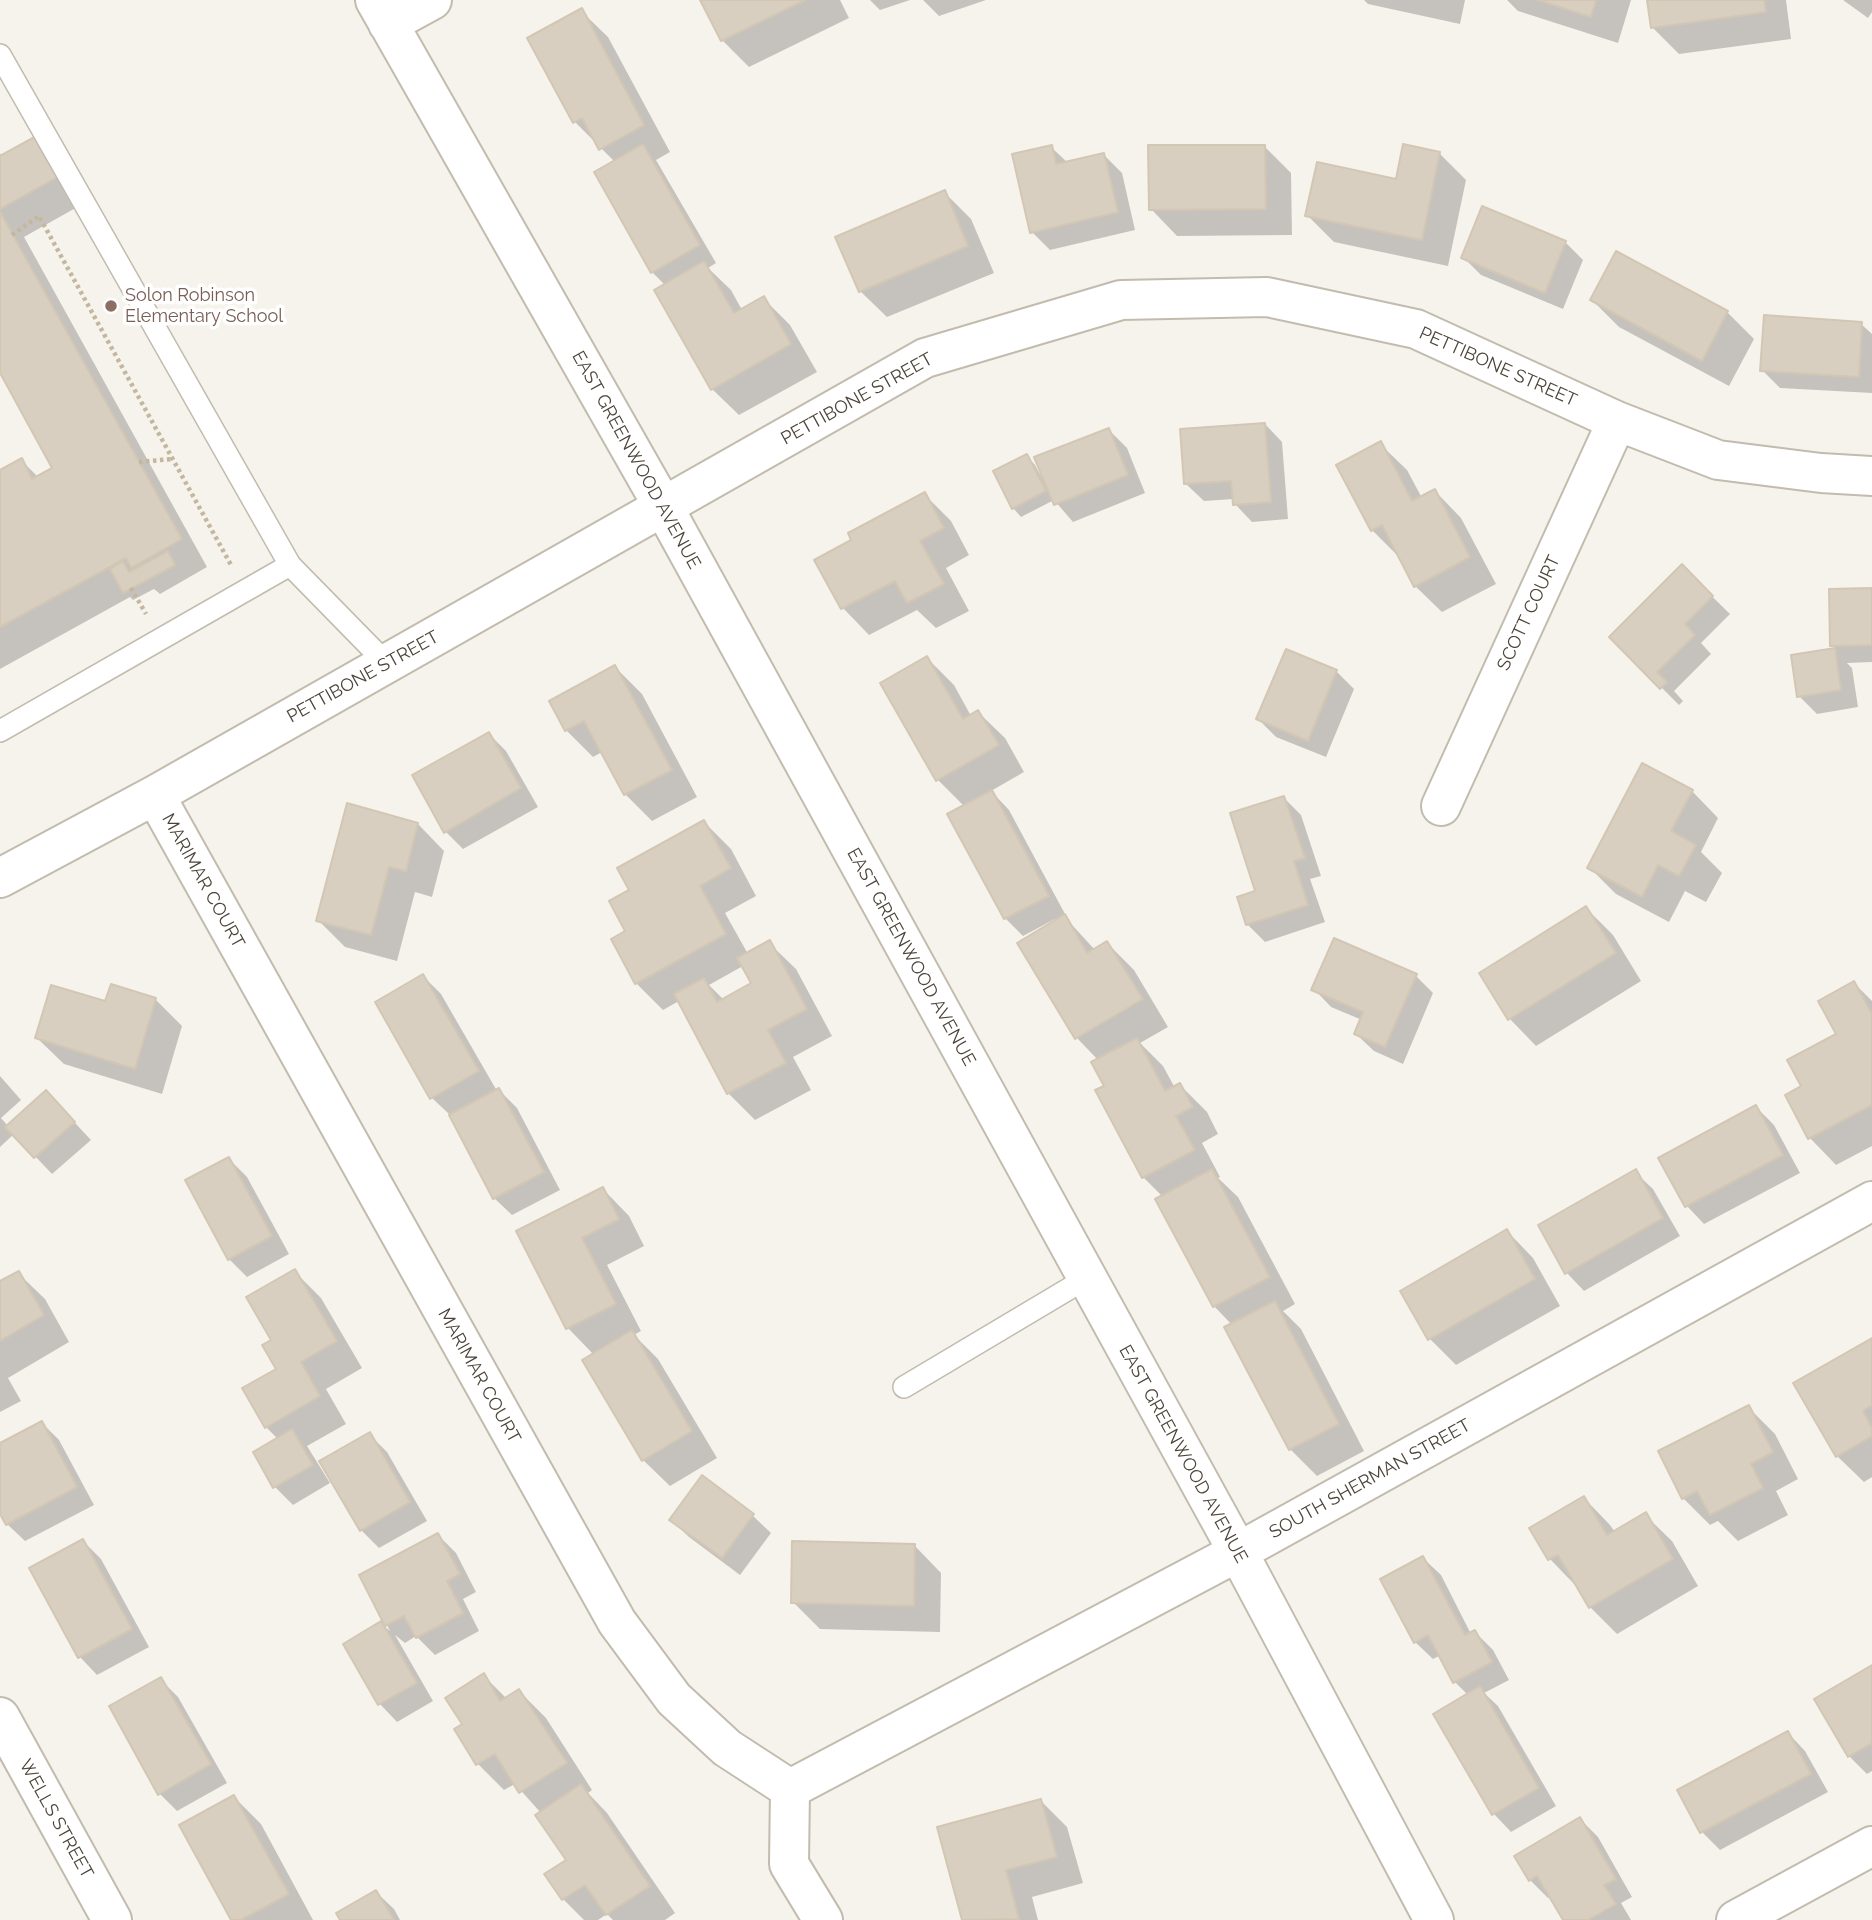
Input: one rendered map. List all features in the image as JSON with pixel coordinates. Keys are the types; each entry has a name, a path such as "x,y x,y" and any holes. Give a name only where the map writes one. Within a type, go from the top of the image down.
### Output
{"street":[{"path":"382,12 432,0"},
{"name":"EAST GREENWOOD AVENUE","path":"382,12 664,508 1238,1552 1434,1920"},
{"name":"PETTIBONE STREET","path":"0,878 155,795 925,358 1121,300 1267,297 1416,329 1617,421 1718,460 1821,473 1872,476"},
{"name":"SCOTT COURT","path":"1441,806 1617,421"},
{"name":"MARIMAR COURT","path":"155,795 617,1622 674,1699 727,1748 790,1789"},
{"name":"SOUTH SHERMAN STREET","path":"790,1789 1238,1552 1872,1201"},
{"name":"WELLS STREET","path":"0,1717 112,1920"},
{"path":"790,1789 789,1864 823,1920"},
{"path":"1736,1920 1872,1846"}],"lane":[{"path":"0,55 290,565 387,664"},
{"path":"0,731 290,565"},
{"path":"904,1387 1087,1278"}],"path":[{"path":"12,234 39,216 245,590"},
{"path":"139,462 172,459"}],"building":[{"path":"700,0 805,0 721,41"},
{"path":"1538,0 1596,0 1591,17"},
{"path":"1647,0 1764,0 1766,12 1651,28"},
{"path":"582,8 644,125 599,150 582,118 573,123 527,38"},
{"path":"40,134 63,174 0,209 0,156"},
{"path":"643,144 700,245 651,273 594,172"},
{"path":"1403,144 1440,152 1422,240 1305,216 1317,162 1396,179"},
{"path":"1052,145 1056,164 1104,153 1118,212 1030,233 1012,154"},
{"path":"1148,145 1265,145 1266,209 1149,210"},
{"path":"945,190 968,246 859,292 835,237"},
{"path":"1482,206 1566,241 1545,293 1461,258"},
{"path":"0,212 182,539 131,568 126,558 0,627 0,470 22,458 32,479 52,468 0,373"},
{"path":"1616,251 1728,311 1702,361 1590,300"},
{"path":"704,261 734,313 764,296 791,344 711,390 654,290"},
{"path":"1764,315 1862,322 1859,377 1760,371"},
{"path":"1265,423 1271,502 1233,505 1231,481 1184,484 1180,429"},
{"path":"1109,428 1128,475 1054,505 1034,457"},
{"path":"1381,441 1412,501 1435,489 1470,557 1414,587 1382,525 1371,531 1336,465"},
{"path":"1027,454 1046,491 1012,509 993,471"},
{"path":"925,492 944,528 920,541 944,584 907,603 895,581 841,609 814,560 851,540 848,533"},
{"path":"168,551 175,565 123,593 110,569 123,561 129,572"},
{"path":"1682,564 1713,596 1685,624 1695,635 1657,672 1667,682 1660,689 1609,637"},
{"path":"1872,588 1872,645 1830,646 1829,589"},
{"path":"1835,648 1841,690 1797,697 1791,655"},
{"path":"1286,649 1337,670 1308,741 1256,719"},
{"path":"927,656 963,719 978,710 999,745 936,781 880,683"},
{"path":"615,665 672,770 624,795 584,721 565,731 549,701"},
{"path":"489,732 521,788 444,833 412,775"},
{"path":"1642,763 1693,790 1671,831 1696,845 1679,876 1658,865 1642,897 1587,868"},
{"path":"992,790 1049,896 1004,919 947,814"},
{"path":"1284,796 1305,858 1294,861 1308,905 1246,925 1237,897 1255,891 1230,813"},
{"path":"347,803 418,823 406,871 389,867 371,935 316,921"},
{"path":"704,820 731,868 700,886 726,934 635,984 611,939 625,931 609,901 629,890 617,868"},
{"path":"1586,906 1616,953 1508,1020 1479,973"},
{"path":"1065,914 1087,953 1107,941 1143,999 1075,1039 1017,943"},
{"path":"1334,938 1417,974 1385,1047 1354,1034 1363,1012 1311,990"},
{"path":"770,940 807,1009 768,1030 786,1063 727,1094 674,994 704,978 717,1002 751,983 737,958"},
{"path":"423,974 479,1071 430,1099 375,1002"},
{"path":"1854,981 1872,1014 1872,1105 1808,1139 1785,1095 1801,1086 1787,1060 1836,1034 1818,1001"},
{"path":"111,984 156,998 135,1069 35,1038 51,985 105,1001"},
{"path":"1137,1038 1165,1091 1180,1083 1193,1107 1176,1116 1195,1150 1142,1178 1095,1090 1104,1086 1091,1062"},
{"path":"499,1088 544,1172 493,1199 449,1115"},
{"path":"46,1090 75,1122 34,1158 5,1127"},
{"path":"1756,1105 1783,1155 1685,1207 1658,1158"},
{"path":"229,1157 272,1236 228,1260 185,1180"},
{"path":"1212,1169 1270,1277 1213,1307 1155,1199"},
{"path":"1636,1169 1663,1218 1565,1274 1538,1225"},
{"path":"603,1187 619,1219 582,1238 616,1304 566,1329 516,1231"},
{"path":"1507,1229 1535,1279 1428,1340 1400,1291"},
{"path":"295,1269 337,1341 301,1362 320,1396 265,1428 242,1388 276,1369 262,1345 271,1340 246,1297"},
{"path":"19,1271 44,1315 0,1341 0,1281"},
{"path":"1275,1301 1339,1424 1289,1450 1224,1327"},
{"path":"632,1330 692,1431 642,1461 582,1360"},
{"path":"1872,1338 1872,1405 1863,1411 1872,1428 1872,1436 1836,1457 1793,1383"},
{"path":"1749,1405 1773,1452 1751,1464 1763,1488 1710,1515 1697,1491 1682,1499 1658,1451"},
{"path":"42,1421 77,1487 6,1525 0,1514 0,1443"},
{"path":"292,1429 313,1465 273,1488 253,1452"},
{"path":"370,1432 410,1502 360,1531 319,1461"},
{"path":"702,1475 754,1514 722,1558 669,1520"},
{"path":"1584,1496 1607,1535 1646,1512 1673,1559 1589,1608 1558,1555 1548,1560 1529,1528"},
{"path":"438,1533 460,1574 447,1581 463,1613 416,1638 404,1616 385,1626 359,1575"},
{"path":"83,1539 132,1629 78,1658 29,1568"},
{"path":"792,1541 915,1544 914,1606 791,1603"},
{"path":"1423,1556 1465,1635 1475,1630 1492,1662 1453,1683 1428,1635 1414,1643 1380,1579"},
{"path":"381,1621 417,1683 378,1705 343,1644"},
{"path":"1872,1665 1872,1743 1848,1757 1814,1699"},
{"path":"484,1673 500,1701 519,1689 567,1763 519,1793 495,1754 476,1765 454,1729 462,1724 445,1698"},
{"path":"161,1677 211,1764 158,1795 109,1706"},
{"path":"1480,1686 1539,1788 1492,1815 1433,1714"},
{"path":"1788,1731 1811,1774 1700,1833 1677,1790"},
{"path":"581,1784 650,1886 606,1915 585,1885 562,1900 544,1874 566,1860 535,1815"},
{"path":"234,1795 289,1894 241,1920 231,1920 179,1825"},
{"path":"1041,1799 1057,1857 1006,1870 1019,1919 962,1920 937,1827"},
{"path":"1580,1817 1616,1879 1604,1885 1616,1904 1588,1920 1563,1920 1537,1876 1529,1881 1514,1856"},
{"path":"376,1890 394,1920 340,1920 336,1913"}],"place":[{"name":"Solon Robinson Elementary School","path":"111,306"}]}
